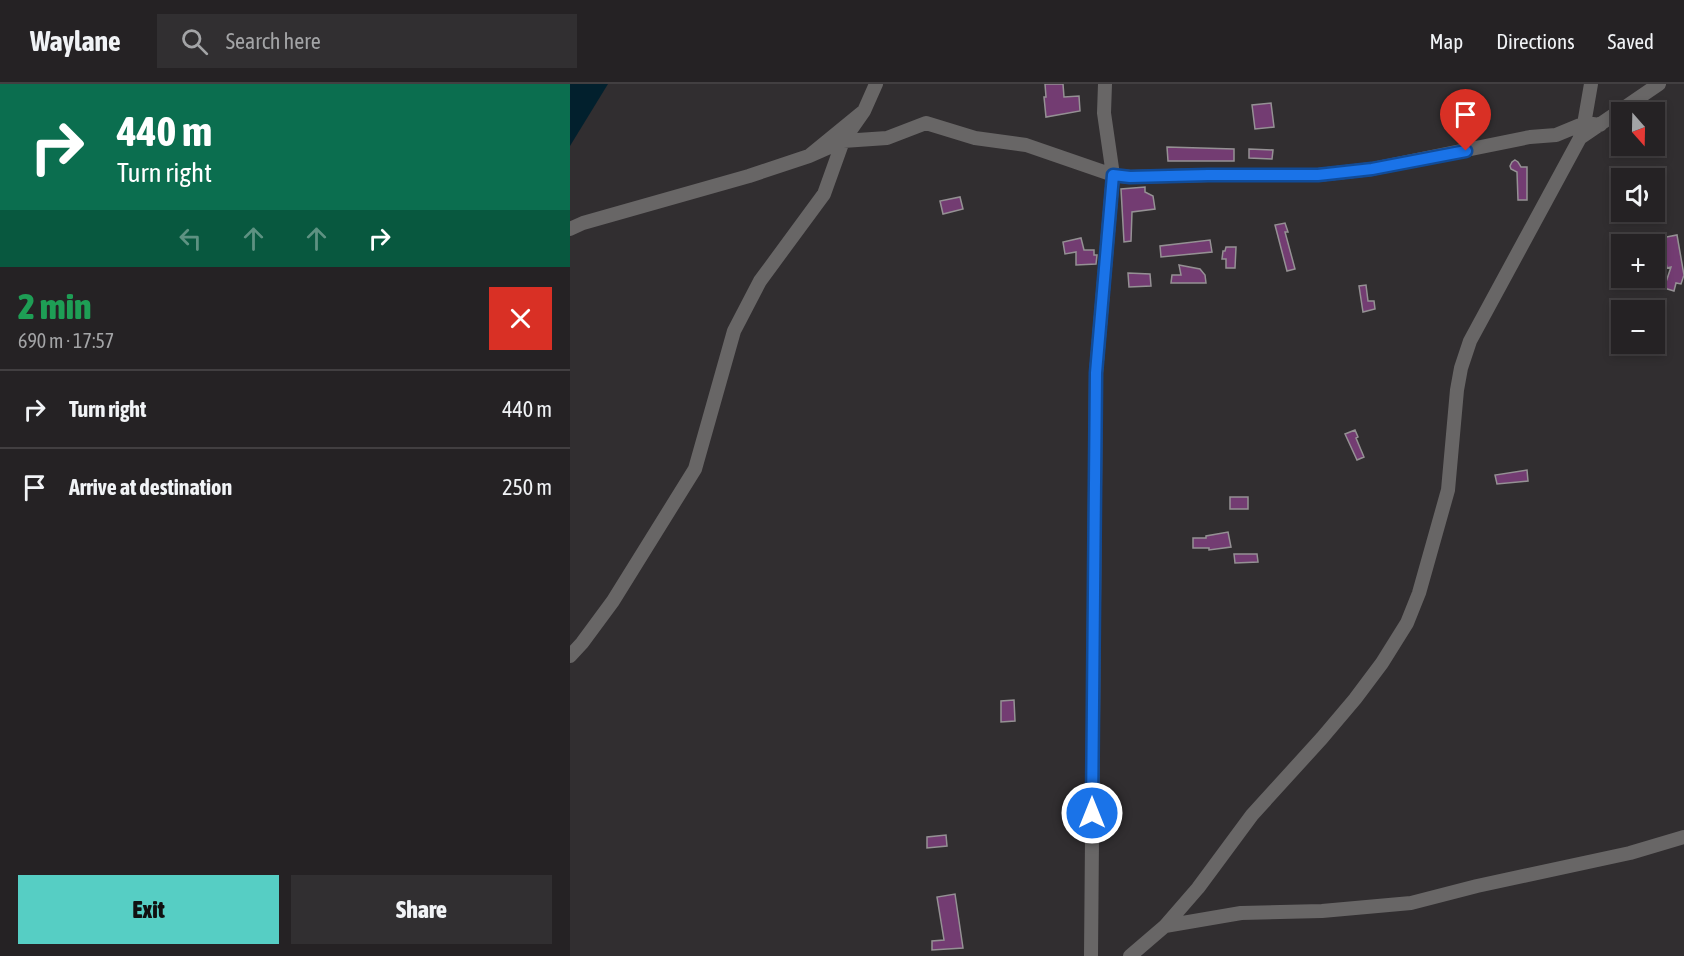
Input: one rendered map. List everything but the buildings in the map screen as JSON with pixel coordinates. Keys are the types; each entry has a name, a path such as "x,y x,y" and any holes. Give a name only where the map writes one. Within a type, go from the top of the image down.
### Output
{"street":[{"path":"570,656 613,601 695,469 734,331 760,281 824,194 843,141 864,111 876,84"},
{"path":"1091,956 1096,373 1113,175 1104,113 1104,84"},
{"path":"1130,956 1165,926 1198,888 1252,815 1355,699 1382,663 1407,622 1419,593 1448,490 1457,390 1470,341 1580,138 1585,123 1591,84"},
{"path":"1580,138 1659,84"},
{"path":"809,156 864,111"},
{"path":"570,229 583,223 749,176 809,156 843,141 887,138 926,123 975,138 1026,145 1113,175 1130,177 1342,173 1384,167 1530,137 1556,135 1585,123 1600,125"},
{"path":"1165,926 1241,913 1322,911 1411,903 1477,886 1630,853 1684,837"}],"water":[{"path":"570,84 608,84 570,146"}],"route":[{"path":"1092,813 1096,373 1113,175 1130,177 1318,175 1372,169 1466,151"}]}
